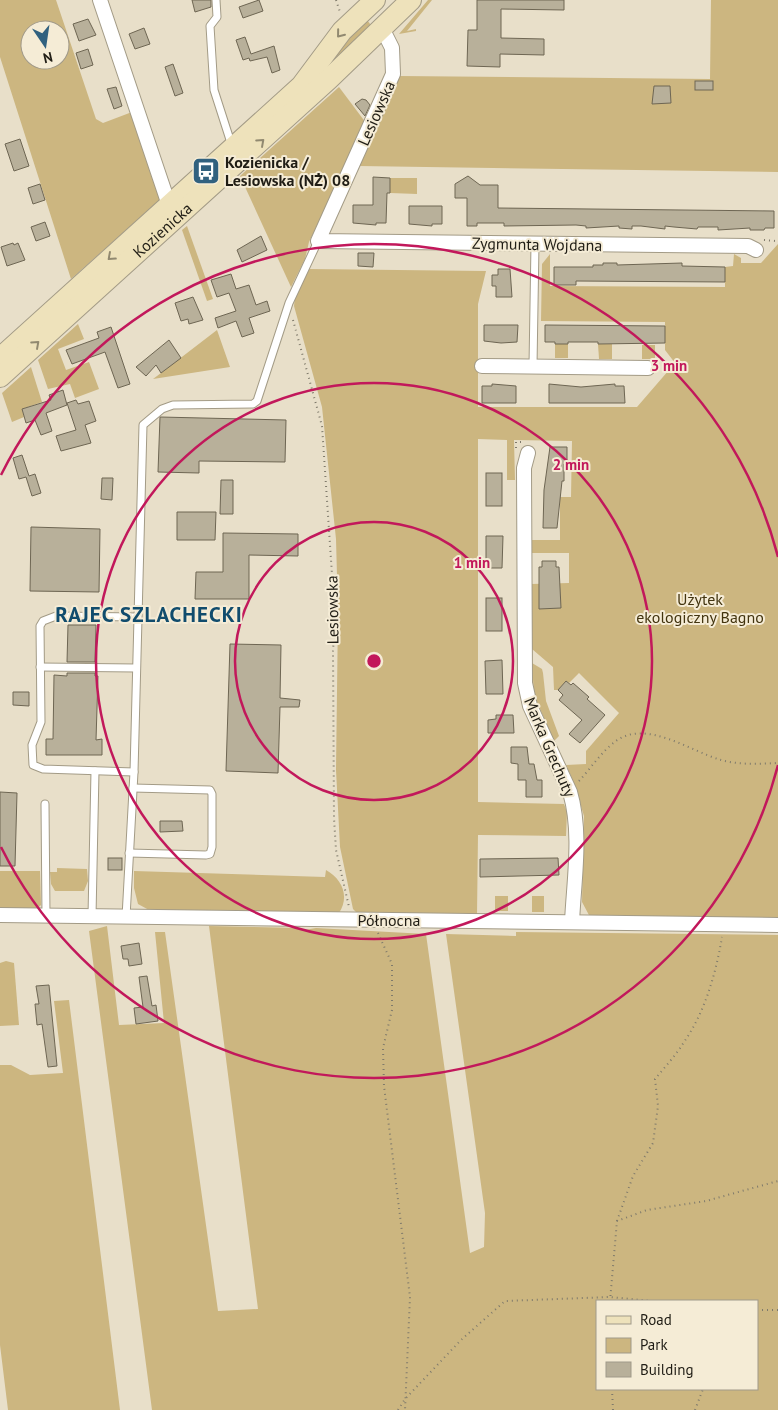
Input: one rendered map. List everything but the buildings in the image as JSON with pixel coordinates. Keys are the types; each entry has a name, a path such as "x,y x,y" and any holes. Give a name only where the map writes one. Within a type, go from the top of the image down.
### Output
{"main road":[{"name":"Kozienicka","path":"0,358 301,86 342,31 375,0"},
{"path":"375,0 372,7 374,17 397,15"},
{"name":"Kozienicka","path":"0,377 397,15"}],"street":[{"path":"100,0 169,205"},
{"name":"Lesiowska","path":"318,241 391,82 392,48 397,15"},
{"path":"359,51 381,46 390,52 393,60"},
{"name":"Zygmunta Wojdana","path":"318,241 748,246 756,250"},
{"path":"482,366 648,368"},
{"name":"Marka Grechuty","path":"528,452 524,468 525,682 530,706 570,792 577,831 572,922"},
{"name":"Północna","path":"0,915 778,925"}],"lane":[{"path":"216,0 217,17 210,26 214,90 233,147"},
{"name":"Lesiowska","path":"137,617 143,425 162,409 173,405 253,404 256,401 289,303 318,241"},
{"path":"533,366 534,244"},
{"path":"126,917 134,772 137,617 56,616 43,621 40,626 41,722 32,746 33,765 43,770 134,772"},
{"path":"40,667 136,668"},
{"path":"92,916 95,771"},
{"path":"129,854 206,855 210,854 212,847 212,794 210,790 133,788"},
{"path":"45,804 46,916"}],"path":[{"name":"Lesiowska","path":"289,303 322,426 335,619 332,651 334,818 336,850 349,903 350,920"},
{"path":"570,792 615,742 632,735 656,735 697,752 723,760 742,763 778,763"},
{"path":"372,920 392,964 392,1010 383,1048 384,1086 410,1298 405,1410"},
{"path":"610,1297 617,1221 633,1176 653,1143 658,1106 655,1079 685,1042 702,1008 718,966 724,924"},
{"path":"617,1221 646,1210 706,1202 778,1180"},
{"path":"398,1410 405,1399 461,1340 504,1301 610,1297 642,1300"},
{"path":"758,1310 778,1310"},
{"path":"612,1390 613,1410"},
{"path":"695,1410 702,1390"}],"green space":[{"path":"0,0 56,0 63,20 20,20 20,70 70,70 70,42 96,119 103,123 132,112 162,198 71,279 0,57"},
{"path":"428,0 432,0 407,31 416,29 416,31 399,34"},
{"path":"711,0 778,0 778,172 359,166 399,76 710,79"},
{"path":"367,20 374,29 322,72 335,51"},
{"path":"339,87 366,123 309,242 305,259 291,287 240,176"},
{"path":"390,178 417,178 417,194 390,193"},
{"path":"187,226 213,299 207,301 182,230"},
{"name":"Użytek ekologiczny Bagno","path":"778,244 778,919 590,917 582,902 584,816 574,783 566,765 586,764 586,751 619,713 579,673 569,683 566,681 558,690 554,690 553,667 532,649 531,584 569,583 569,553 532,553 531,540 560,540 560,497 571,497 572,441 514,440 515,480 507,480 507,440 478,439 478,802 564,804 567,812 566,836 478,835 477,915 357,913 353,909 340,847 336,770 338,613 336,539 322,407 294,306 295,297 308,269 486,271 478,304 478,407 637,407 675,363 665,350 665,322 541,321 542,264 550,254 550,286 725,287 725,267 733,266 734,254 741,258 741,263 761,263"},
{"path":"78,324 84,339 58,349 66,370 89,362 99,389 75,398 70,384 48,389 38,360"},
{"path":"217,330 230,367 153,379 161,373"},
{"path":"555,344 568,344 568,358 555,358"},
{"path":"598,344 612,344 612,359 599,359"},
{"path":"642,345 655,345 655,359 642,359"},
{"path":"31,367 42,402 22,409 24,417 12,422 2,393"},
{"path":"532,663 542,669 546,701 559,736 554,741 534,695"},
{"path":"57,868 87,869 88,881 84,891 55,891 51,884 50,872 57,872"},
{"path":"326,870 336,878 343,888 344,900 339,913 149,910 138,904 134,888 134,871 325,877"},
{"path":"0,871 40,871 41,905 38,908 0,909"},
{"path":"495,896 508,896 508,911 495,911"},
{"path":"532,896 544,896 544,912 532,912"},
{"path":"107,926 119,1025 164,1023 155,932 165,932 218,1311 258,1309 209,926 299,928 304,930 316,928 426,934 470,1253 484,1247 485,1213 446,934 516,936 516,932 778,935 778,1410 152,1410 89,931"},
{"path":"6,961 14,963 19,1025 0,1026 0,963"},
{"path":"69,1000 120,1410 8,1410 0,1345 0,1065 11,1065 30,1075 63,1073 54,1001"}],"place":[{"name":"Kozienicka / Lesiowska (NŻ) 08","path":"206,171"}],"district":[{"name":"RAJEC SZLACHECKI","path":"149,614"}]}
